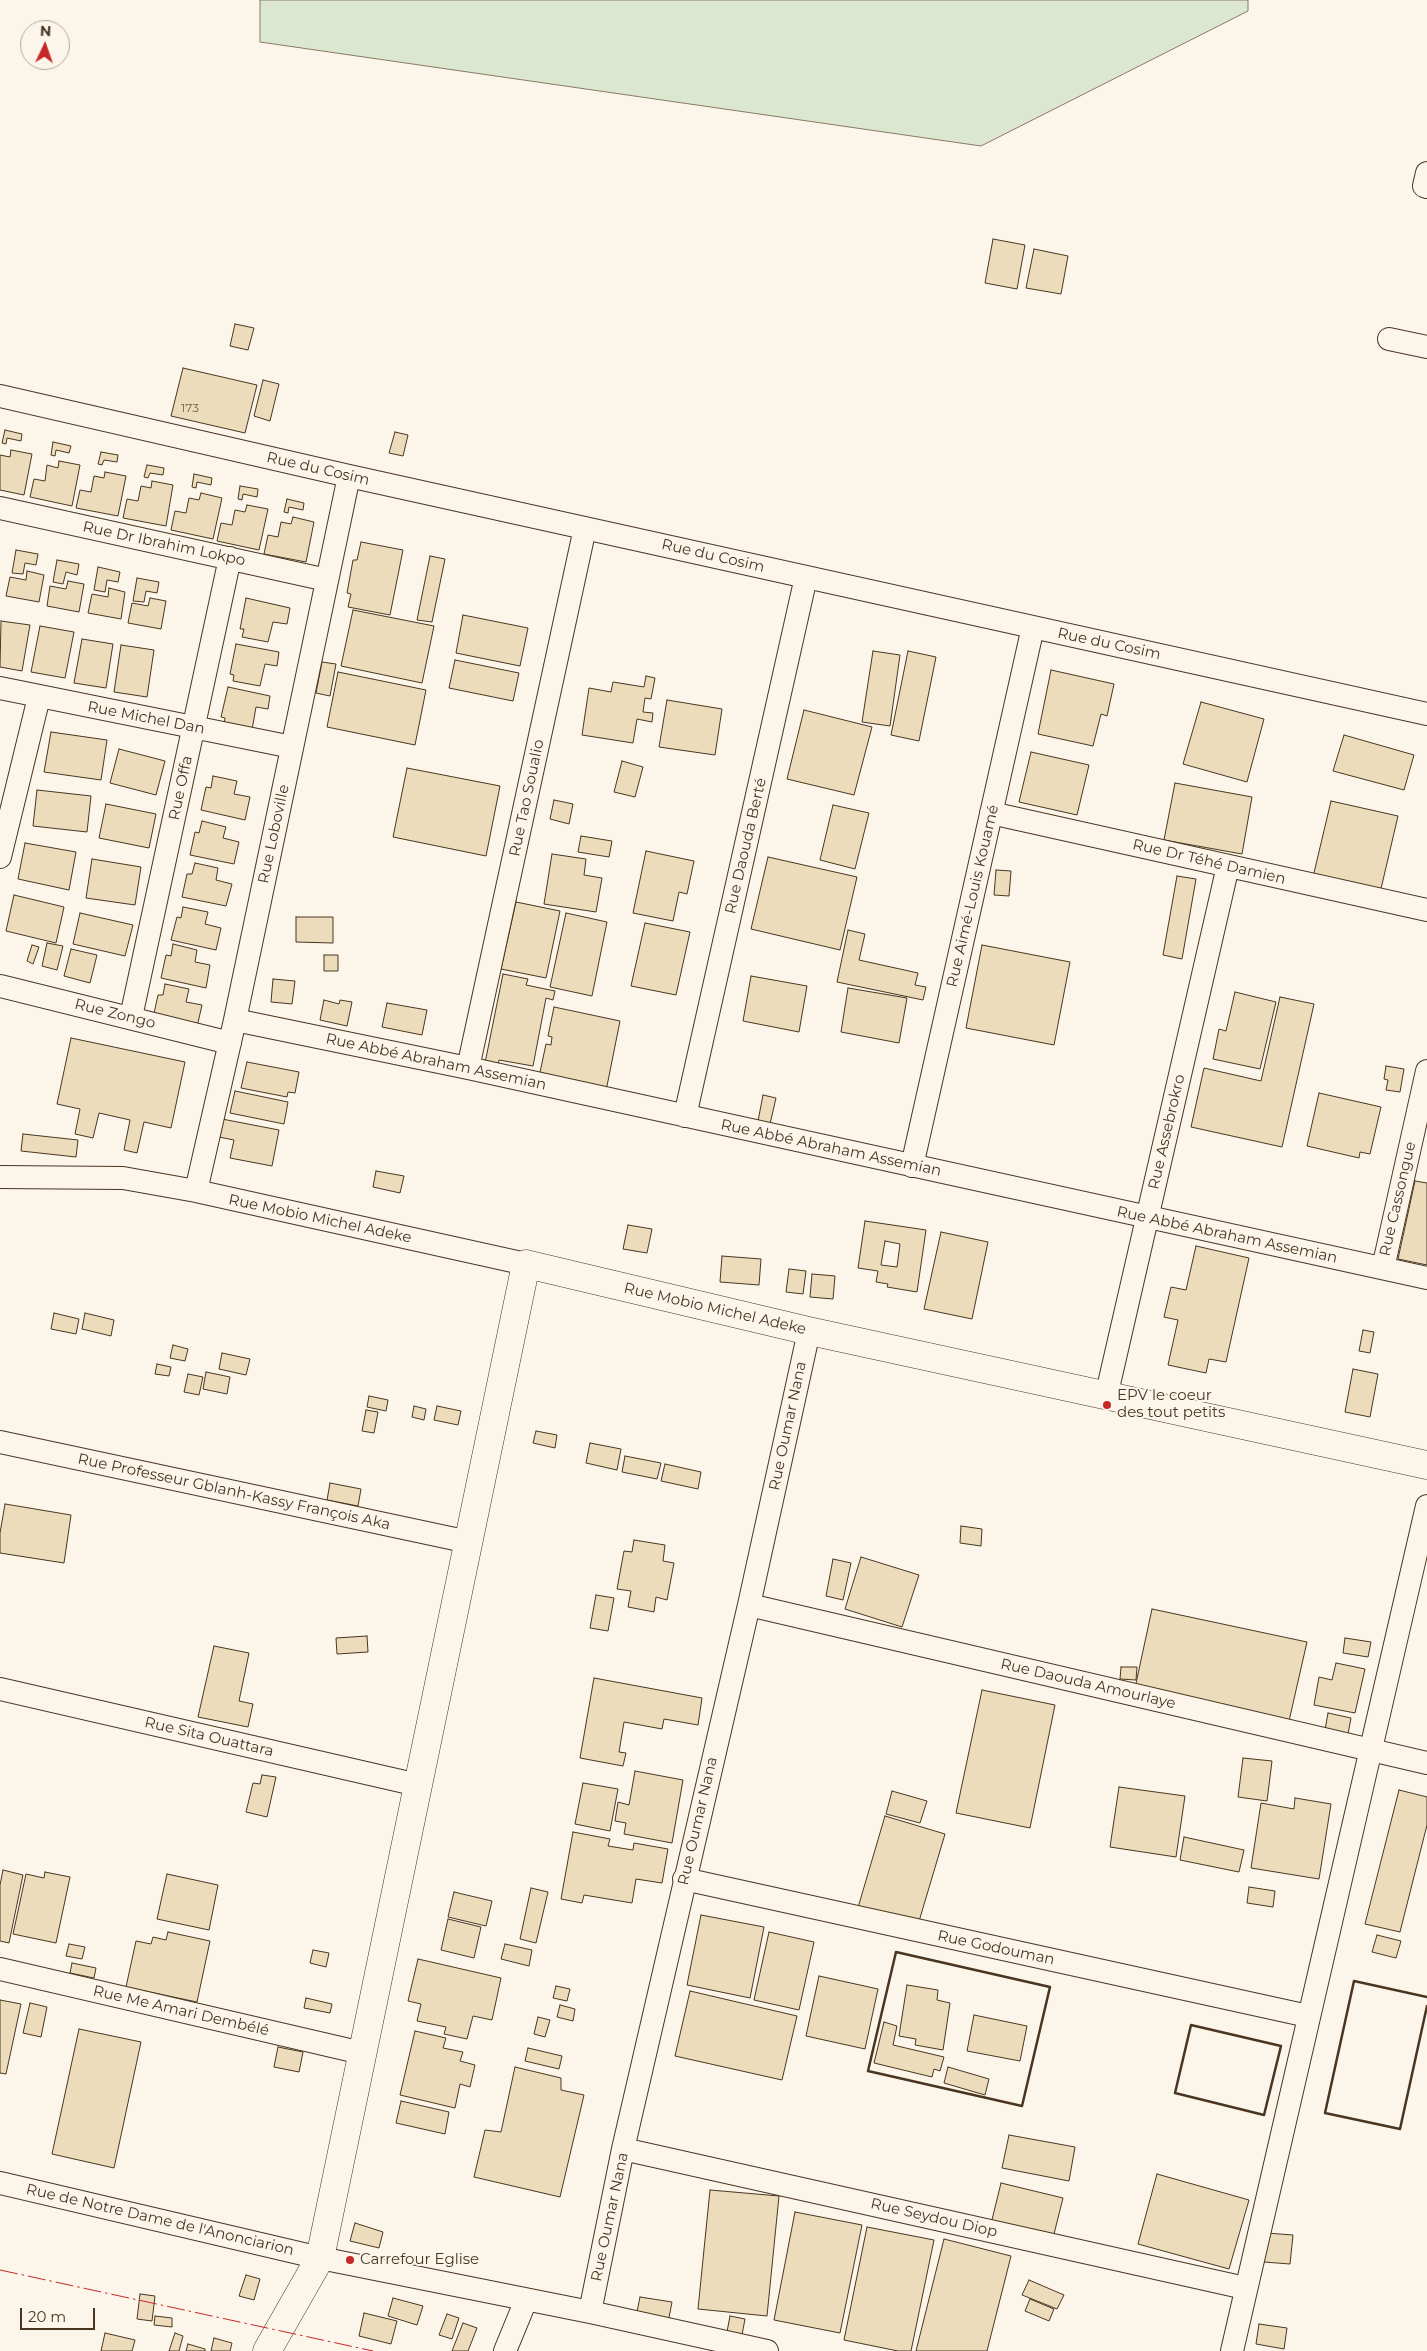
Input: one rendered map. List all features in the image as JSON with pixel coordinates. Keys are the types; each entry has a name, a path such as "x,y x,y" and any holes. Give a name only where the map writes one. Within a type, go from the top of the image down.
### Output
{"street":[{"path":"1427,174 1424,186 1427,187"},
{"path":"1389,339 1427,347"},
{"name":"Rue du Cosim","path":"0,396 349,476 1427,714"},
{"name":"Rue Loboville","path":"196,1191 236,1020 349,476"},
{"name":"Rue Dr Ibrahim Lokpo","path":"0,508 327,580"},
{"name":"Rue Tao Soualio","path":"468,1068 585,528"},
{"name":"Rue Offa","path":"132,1017 230,558"},
{"name":"Rue Daouda Berté","path":"685,1116 806,577"},
{"name":"Rue Aimé-Louis Kouamé","path":"912,1166 1033,627"},
{"name":"Rue Michel Dan","path":"0,688 292,747"},
{"path":"1,845 39,697"},
{"name":"Rue Dr Téhé Damien","path":"991,813 1427,910"},
{"name":"Rue Assebrokro","path":"1106,1397 1228,866"},
{"name":"Rue Zongo","path":"0,986 132,1017 230,1043"},
{"name":"Rue Abbé Abraham Assemian","path":"236,1020 468,1068 1427,1278"},
{"name":"Rue Cassongue","path":"1383,1268 1427,1071"},
{"name":"Rue Mobio Michel Adeke","path":"0,1177 123,1178 196,1191 526,1264 809,1331 1427,1466"},
{"path":"267,2351 320,2258 526,1264"},
{"name":"Rue Oumar Nana","path":"590,2312 623,2149 809,1331"},
{"name":"Rue Professeur Gblanh-Kassy François Aka","path":"0,1442 468,1542"},
{"path":"1232,2351 1369,1749 1427,1506"},
{"name":"Rue Daouda Amourlaye","path":"748,1605 1427,1763"},
{"name":"Rue Sita Ouattara","path":"0,1689 418,1785"},
{"name":"Rue Godouman","path":"684,1879 1308,2016"},
{"name":"Rue Me Amari Dembélé","path":"0,1969 362,2053"},
{"name":"Rue Seydou Diop","path":"623,2149 1245,2288"},
{"name":"Rue de Notre Dame de l'Anonciarion","path":"0,2183 320,2258 590,2312 766,2351"},
{"path":"504,2351 526,2300"}],"green space":[{"path":"260,0 1248,0 1248,11 981,146 260,42"}],"building":[{"path":"993,239 1025,245 1017,289 985,283"},
{"path":"1034,249 1068,256 1061,294 1026,288"},
{"path":"235,324 254,328 248,350 230,346"},
{"path":"183,368 257,385 245,433 171,416"},
{"path":"263,380 279,384 270,421 254,416"},
{"path":"5,430 22,434 21,441 7,438 6,444 2,443"},
{"path":"395,432 408,435 403,456 389,453"},
{"path":"53,442 71,446 69,453 56,450 55,456 51,455"},
{"path":"11,450 32,454 24,495 0,490 0,455 10,457"},
{"path":"101,452 118,455 117,462 104,460 102,465 98,464"},
{"path":"59,461 80,465 72,506 30,497 34,479 45,481 47,465 58,468"},
{"path":"147,465 164,468 163,475 150,473 148,478 144,477"},
{"path":"105,472 126,476 118,516 76,508 80,490 91,492 94,476 104,478"},
{"path":"194,474 212,478 211,485 197,482 196,488 192,487"},
{"path":"152,481 173,485 166,526 123,518 127,499 138,501 141,486 151,488"},
{"path":"240,486 258,489 257,497 243,494 242,500 238,499"},
{"path":"201,493 222,498 213,539 171,530 175,511 186,513 189,498 199,500"},
{"path":"287,499 304,503 303,510 289,507 288,513 284,512"},
{"path":"247,505 268,509 259,550 217,541 221,523 232,525 235,510 245,512"},
{"path":"293,517 314,522 306,562 264,554 268,535 278,537 281,522 291,524"},
{"path":"361,542 403,550 390,615 348,607 351,594 347,593 353,560 357,560"},
{"path":"16,550 38,554 36,565 25,563 23,574 12,573"},
{"path":"430,556 445,559 432,622 417,620"},
{"path":"57,560 79,564 77,575 66,572 63,584 53,582"},
{"path":"98,567 120,572 118,582 107,580 105,592 94,590"},
{"path":"27,571 44,575 39,602 6,596 10,577 26,580"},
{"path":"137,578 159,582 157,593 146,591 144,602 133,601"},
{"path":"68,581 84,584 79,612 47,606 50,586 66,589"},
{"path":"109,588 125,592 121,619 88,613 92,594 108,597"},
{"path":"150,598 166,601 161,629 128,623 132,603 148,606"},
{"path":"246,598 290,608 287,624 273,622 268,642 242,637 244,629 240,629"},
{"path":"353,610 434,626 422,683 341,666"},
{"path":"463,615 528,628 520,666 456,653"},
{"path":"1,621 30,625 22,671 0,667"},
{"path":"40,626 74,632 65,678 31,672"},
{"path":"82,639 113,644 106,688 74,683"},
{"path":"236,644 279,652 277,666 265,664 260,686 233,681 234,675 230,674"},
{"path":"121,645 154,650 147,697 114,692"},
{"path":"873,651 900,655 890,726 862,722"},
{"path":"908,651 936,657 919,741 891,735"},
{"path":"455,660 519,673 513,701 449,688"},
{"path":"322,662 336,664 330,696 316,693"},
{"path":"1051,670 1114,684 1107,716 1101,714 1093,746 1038,734"},
{"path":"338,672 426,690 415,745 327,727"},
{"path":"646,676 655,678 651,699 645,698 643,712 653,713 652,722 637,719 633,743 582,735 589,688 611,692 613,682 644,687"},
{"path":"228,687 270,696 268,709 256,707 252,730 224,724 225,718 221,717"},
{"path":"667,700 722,709 715,755 659,747"},
{"path":"1201,702 1264,719 1247,782 1183,764"},
{"path":"804,710 872,727 854,795 787,779"},
{"path":"51,732 107,740 101,780 44,772"},
{"path":"1344,735 1414,755 1404,790 1333,771"},
{"path":"119,749 165,761 156,795 110,783"},
{"path":"1031,752 1089,765 1077,815 1019,802"},
{"path":"622,761 643,767 635,797 614,792"},
{"path":"407,768 500,786 486,856 393,837"},
{"path":"213,776 237,781 234,794 250,797 245,820 201,810 206,787 211,788"},
{"path":"1175,783 1252,797 1242,854 1164,840"},
{"path":"37,790 91,796 87,832 33,826"},
{"path":"554,800 573,804 569,824 550,819"},
{"path":"1331,801 1398,816 1380,893 1313,877"},
{"path":"106,804 156,814 149,848 99,838"},
{"path":"833,805 869,813 855,869 820,860"},
{"path":"202,821 226,827 223,838 239,842 234,864 190,855 195,832 199,833"},
{"path":"581,836 612,841 609,857 578,852"},
{"path":"25,843 76,852 69,890 18,879"},
{"path":"646,851 694,861 687,894 679,892 673,921 633,913"},
{"path":"552,854 586,859 584,875 602,878 596,912 544,904"},
{"path":"768,857 857,877 840,950 751,929"},
{"path":"92,859 141,867 135,905 86,898"},
{"path":"195,863 218,868 216,880 232,884 226,906 182,897 187,874 192,874"},
{"path":"996,870 1011,871 1009,896 994,895"},
{"path":"1177,876 1196,879 1182,959 1163,955"},
{"path":"14,895 64,907 56,943 6,931"},
{"path":"516,902 560,911 546,978 501,969"},
{"path":"183,907 208,912 205,924 221,928 216,950 171,940 177,917 181,918"},
{"path":"80,913 133,925 125,956 73,944"},
{"path":"566,913 607,922 592,996 550,987"},
{"path":"296,917 333,917 333,943 296,942"},
{"path":"645,923 690,932 676,995 631,986"},
{"path":"848,930 865,934 859,960 918,973 915,985 926,987 923,1000 837,982"},
{"path":"47,943 63,946 57,970 42,966"},
{"path":"173,944 197,950 195,962 210,965 206,988 161,978 166,955 171,956"},
{"path":"32,945 39,947 33,964 27,961"},
{"path":"982,945 1070,962 1054,1045 966,1028"},
{"path":"71,949 97,955 90,983 64,976"},
{"path":"324,955 338,955 338,971 324,971"},
{"path":"503,974 528,979 526,985 555,991 553,1000 546,998 533,1066 499,1060 497,1071 484,1068"},
{"path":"751,976 807,986 799,1032 743,1021"},
{"path":"273,979 295,981 292,1004 271,1002"},
{"path":"165,984 189,989 186,1002 202,1005 197,1027 153,1018 158,995 163,995"},
{"path":"848,988 907,998 899,1043 841,1032"},
{"path":"1235,992 1276,1002 1260,1069 1213,1059 1219,1029 1226,1031"},
{"path":"1280,997 1314,1004 1282,1147 1191,1127 1204,1068 1261,1081"},
{"path":"324,1000 339,1004 340,1000 352,1002 347,1026 320,1020"},
{"path":"387,1003 427,1010 422,1035 382,1027"},
{"path":"554,1007 620,1021 606,1091 539,1077 546,1044 551,1045 552,1037 548,1036"},
{"path":"71,1038 185,1062 171,1128 144,1122 137,1153 124,1150 130,1120 99,1113 93,1138 75,1134 80,1109 57,1104"},
{"path":"247,1062 299,1072 295,1093 288,1092 287,1097 241,1088"},
{"path":"1386,1066 1404,1069 1400,1092 1386,1090 1388,1080 1384,1079"},
{"path":"235,1091 288,1102 284,1124 230,1113"},
{"path":"1319,1093 1381,1107 1370,1154 1360,1152 1359,1158 1307,1146"},
{"path":"763,1095 776,1098 770,1124 758,1121"},
{"path":"222,1119 279,1130 272,1166 230,1158 234,1140 219,1137"},
{"path":"23,1134 78,1140 76,1157 21,1151"},
{"path":"376,1171 404,1176 400,1193 373,1187"},
{"path":"1415,1181 1427,1183 1427,1265 1398,1259"},
{"path":"865,1221 926,1230 917,1292 887,1287 888,1284 876,1282 878,1271 858,1268","holes":["885,1241 900,1244 897,1267 881,1265"]},
{"path":"628,1225 652,1229 647,1253 623,1249"},
{"path":"941,1232 988,1242 972,1319 924,1309"},
{"path":"1196,1246 1249,1258 1226,1362 1209,1359 1206,1373 1168,1365 1178,1320 1164,1317 1171,1287 1186,1290"},
{"path":"722,1256 761,1259 759,1285 720,1282"},
{"path":"789,1269 806,1271 803,1294 786,1292"},
{"path":"812,1274 835,1276 833,1299 810,1297"},
{"path":"54,1313 79,1319 76,1334 51,1329"},
{"path":"85,1313 114,1320 111,1336 82,1329"},
{"path":"1363,1330 1374,1332 1370,1353 1359,1351"},
{"path":"173,1345 188,1349 185,1361 170,1358"},
{"path":"222,1353 250,1359 246,1375 219,1369"},
{"path":"157,1364 171,1367 169,1376 155,1374"},
{"path":"1353,1369 1378,1374 1370,1417 1345,1412"},
{"path":"206,1372 230,1377 227,1394 203,1389"},
{"path":"188,1374 203,1377 199,1395 184,1392"},
{"path":"369,1396 388,1400 386,1411 367,1407"},
{"path":"414,1406 426,1409 424,1420 412,1417"},
{"path":"437,1406 461,1411 458,1425 434,1420"},
{"path":"366,1410 378,1412 374,1433 362,1431"},
{"path":"536,1431 557,1435 555,1448 533,1443"},
{"path":"590,1443 621,1449 617,1470 586,1463"},
{"path":"625,1456 661,1463 657,1479 622,1472"},
{"path":"665,1464 701,1472 698,1489 661,1481"},
{"path":"330,1483 361,1489 358,1506 327,1500"},
{"path":"5,1504 71,1515 64,1563 0,1553 0,1533"},
{"path":"961,1526 982,1529 981,1546 960,1543"},
{"path":"634,1540 665,1545 663,1561 674,1563 667,1600 656,1597 654,1612 628,1607 631,1591 617,1589 624,1551 632,1552"},
{"path":"861,1557 919,1575 902,1627 845,1609"},
{"path":"833,1559 851,1563 843,1600 826,1596"},
{"path":"596,1595 614,1598 608,1631 590,1628"},
{"path":"1152,1609 1307,1642 1289,1721 1135,1688"},
{"path":"367,1636 368,1652 337,1654 336,1638"},
{"path":"1345,1638 1371,1642 1368,1657 1343,1653"},
{"path":"214,1646 249,1653 239,1701 253,1704 248,1727 198,1717"},
{"path":"1336,1663 1365,1669 1355,1713 1314,1705 1319,1677 1332,1680"},
{"path":"1121,1667 1137,1667 1136,1680 1120,1679"},
{"path":"594,1678 702,1698 698,1725 664,1719 662,1729 624,1722 619,1752 626,1753 623,1766 580,1758"},
{"path":"982,1690 1055,1705 1030,1828 956,1813"},
{"path":"1328,1713 1351,1718 1348,1734 1325,1730"},
{"path":"1243,1758 1272,1761 1267,1801 1238,1797"},
{"path":"635,1771 683,1780 672,1843 624,1834 626,1823 615,1821 618,1802 629,1805"},
{"path":"262,1775 276,1777 267,1817 246,1812 253,1783 260,1784"},
{"path":"583,1783 618,1789 610,1831 575,1824"},
{"path":"1119,1787 1185,1796 1176,1857 1110,1847"},
{"path":"1399,1790 1427,1797 1427,1825 1400,1932 1365,1924"},
{"path":"892,1791 927,1801 920,1823 886,1814"},
{"path":"1295,1798 1331,1804 1319,1879 1251,1868 1261,1803 1294,1809"},
{"path":"885,1816 945,1834 917,1928 857,1911"},
{"path":"573,1832 610,1839 608,1846 633,1850 634,1843 668,1849 662,1883 636,1879 632,1903 584,1895 582,1903 561,1899"},
{"path":"1184,1837 1244,1850 1239,1872 1180,1860"},
{"path":"3,1870 23,1875 9,1943 0,1941 0,1885"},
{"path":"45,1872 70,1877 56,1943 13,1934 26,1874 44,1878"},
{"path":"167,1874 218,1885 209,1930 157,1919"},
{"path":"1249,1887 1275,1891 1273,1907 1247,1903"},
{"path":"531,1888 548,1892 536,1943 520,1939"},
{"path":"454,1892 492,1901 486,1926 448,1917"},
{"path":"701,1915 764,1927 750,1998 687,1985"},
{"path":"448,1919 481,1927 474,1958 441,1950"},
{"path":"168,1932 210,1941 197,2002 126,1987 136,1941 151,1944 153,1937 166,1940"},
{"path":"769,1932 814,1942 799,2010 754,2000"},
{"path":"1377,1935 1401,1941 1396,1958 1372,1952"},
{"path":"69,1944 85,1947 82,1959 66,1956"},
{"path":"505,1944 532,1950 529,1966 501,1959"},
{"path":"313,1950 329,1953 326,1967 310,1963"},
{"path":"418,1959 501,1978 492,2020 473,2016 467,2039 444,2034 446,2027 417,2021 421,2004 408,2001"},
{"path":"72,1963 96,1968 94,1978 70,1973"},
{"path":"819,1976 878,1989 865,2049 806,2036"},
{"path":"907,1985 938,1990 937,2000 950,2003 943,2050 915,2045 916,2039 899,2036"},
{"path":"556,1986 570,1989 567,2001 553,1998"},
{"path":"690,1991 797,2016 782,2080 675,2056"},
{"path":"306,1998 332,2004 330,2013 304,2008"},
{"path":"0,2000 21,2004 6,2074 0,2073"},
{"path":"30,2003 47,2007 41,2037 23,2033"},
{"path":"560,2005 575,2009 573,2021 557,2017"},
{"path":"974,2015 1027,2026 1020,2061 967,2051"},
{"path":"538,2017 550,2020 545,2037 534,2034"},
{"path":"884,2022 897,2026 893,2045 944,2057 940,2071 934,2069 932,2077 874,2063"},
{"path":"79,2029 141,2042 114,2168 52,2154"},
{"path":"415,2031 446,2038 443,2048 463,2052 460,2061 475,2065 470,2087 460,2084 455,2108 400,2095"},
{"path":"278,2047 303,2052 299,2072 274,2067"},
{"path":"528,2048 562,2056 559,2069 525,2061"},
{"path":"515,2067 561,2078 561,2090 584,2095 560,2197 474,2177 485,2130 501,2132"},
{"path":"948,2067 989,2079 985,2095 944,2083"},
{"path":"401,2101 449,2112 445,2134 396,2123"},
{"path":"1009,2135 1075,2147 1069,2181 1002,2168"},
{"path":"1157,2174 1249,2200 1229,2269 1138,2244"},
{"path":"1001,2183 1063,2198 1052,2242 990,2228"},
{"path":"710,2190 779,2196 767,2316 698,2309"},
{"path":"795,2212 862,2225 840,2333 774,2320"},
{"path":"355,2223 383,2232 379,2248 350,2241"},
{"path":"867,2227 934,2240 911,2351 898,2351 844,2340"},
{"path":"1266,2233 1293,2235 1290,2264 1264,2262"},
{"path":"944,2239 1011,2256 987,2351 916,2351"},
{"path":"246,2275 260,2279 254,2300 239,2296"},
{"path":"1029,2280 1064,2295 1057,2309 1022,2295"},
{"path":"140,2294 155,2296 152,2321 137,2319"},
{"path":"640,2297 672,2302 668,2323 636,2317"},
{"path":"393,2298 423,2306 417,2325 388,2316"},
{"path":"1030,2299 1054,2309 1049,2321 1025,2311"},
{"path":"364,2313 397,2321 391,2344 359,2336"},
{"path":"447,2314 459,2318 452,2339 439,2335"},
{"path":"155,2316 172,2318 172,2327 154,2325"},
{"path":"730,2316 745,2319 741,2340 726,2337"},
{"path":"463,2323 477,2328 468,2351 452,2351"},
{"path":"1259,2324 1287,2328 1284,2349 1256,2344"},
{"path":"105,2333 135,2340 132,2351 101,2351"},
{"path":"175,2333 183,2336 179,2351 169,2351"},
{"path":"214,2338 232,2343 230,2351 211,2351"},
{"path":"188,2344 205,2349 205,2351 186,2351"}],"wall":[{"path":"896,1952 1050,1987 1022,2106 868,2071 896,1952"},
{"path":"1427,1997 1354,1981 1325,2113 1400,2129 1427,2006"},
{"path":"1191,2025 1281,2046 1264,2115 1175,2093 1191,2025"}],"power":[{"path":"0,2270 373,2351"}],"place":[{"name":"EPV le coeur des tout petits","path":"1107,1405"},
{"name":"Carrefour Eglise","path":"350,2260"}]}
